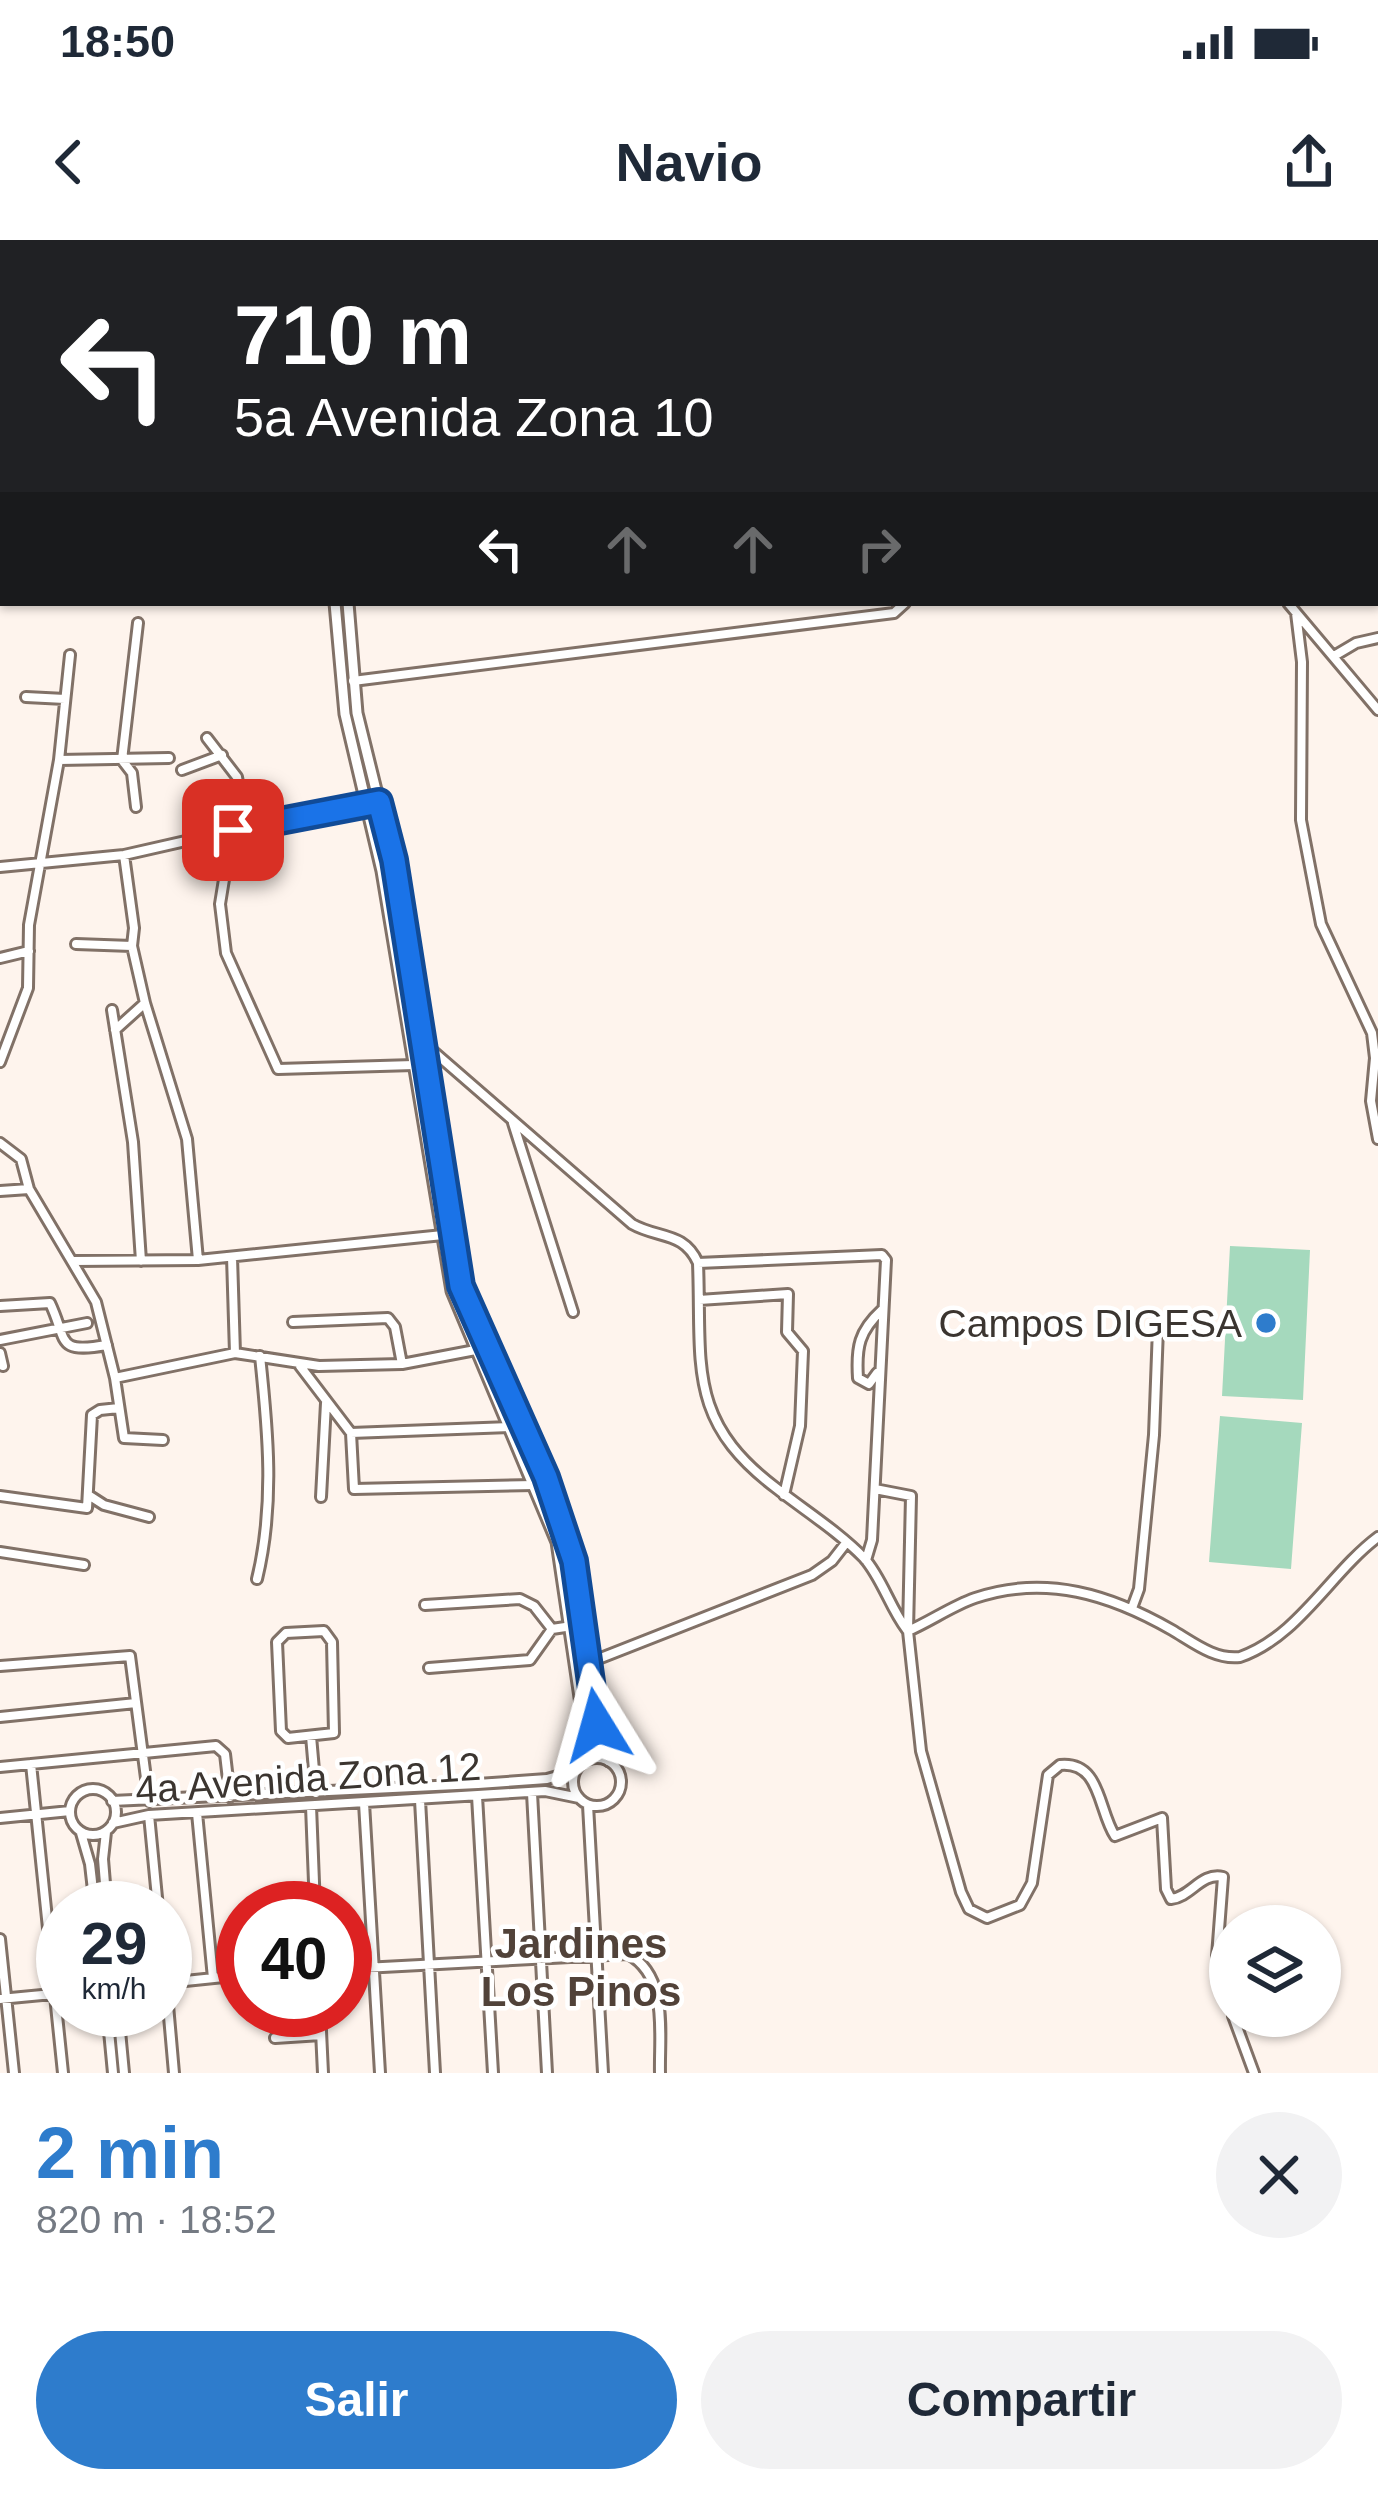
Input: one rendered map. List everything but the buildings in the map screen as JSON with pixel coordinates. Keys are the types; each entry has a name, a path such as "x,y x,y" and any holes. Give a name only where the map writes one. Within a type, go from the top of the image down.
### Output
{"street":[{"path":"353,681 894,614 902,606"},
{"path":"1290,606 1378,710"},
{"path":"342,608 452,1291 546,1477 574,1561 599,1734 622,1779 619,1793 602,1806 583,1802"},
{"path":"342,608 345,714 394,860 461,1286 563,1566 586,1738 573,1785 583,1802 603,2073"},
{"path":"1296,613 1302,662 1303,835 1321,924 1372,1033 1371,1101 1378,1139"},
{"path":"136,807 132,773 122,760 138,623"},
{"path":"1334,656 1356,643 1378,638"},
{"path":"0,1062 25,1000 38,863 59,760 70,655"},
{"path":"26,697 65,699"},
{"path":"207,738 237,777 246,827"},
{"path":"182,770 221,755"},
{"path":"59,760 170,758"},
{"path":"0,867 124,855 373,802"},
{"path":"222,832 226,867 220,904 226,953 278,1069 414,1065"},
{"path":"124,855 132,946 187,1139 198,1260"},
{"path":"76,944 132,946"},
{"path":"0,958 29,951"},
{"path":"115,1030 145,1003"},
{"path":"112,1010 133,1142 141,1262"},
{"path":"410,1041 423,1039"},
{"path":"423,1039 632,1224 680,1239 698,1263 703,1385 713,1418 735,1454 866,1560 908,1631"},
{"path":"513,1122 573,1312"},
{"path":"0,1143 21,1159 29,1189 96,1303 125,1439 163,1440"},
{"path":"0,1191 29,1189"},
{"path":"73,1262 198,1260 442,1235"},
{"path":"698,1263 882,1255 886,1260 872,1540 866,1560"},
{"path":"232,1257 235,1353"},
{"path":"699,1300 788,1294 787,1332 803,1351 800,1426 784,1495"},
{"path":"0,1306 50,1303 63,1341 74,1349 107,1346"},
{"path":"880,1364 872,1382 860,1381 861,1329 883,1309"},
{"path":"293,1322 388,1318 395,1327 402,1364"},
{"path":"0,1340 87,1323"},
{"path":"1132,1608 1139,1589 1154,1435 1158,1328"},
{"path":"115,1378 235,1353 299,1365 402,1364 481,1350"},
{"path":"0,1353 3,1366"},
{"path":"257,1579 270,1454 260,1356"},
{"path":"299,1365 350,1433 354,1489 535,1485"},
{"path":"321,1497 326,1401"},
{"path":"0,1496 84,1510 90,1496 92,1415 100,1409 119,1408"},
{"path":"350,1433 510,1427"},
{"path":"874,1490 911,1496 908,1631 921,1751 969,1909 987,1918 1020,1905 1032,1883 1048,1775 1060,1766 1081,1767 1090,1775 1115,1836 1162,1818 1166,1889 1171,1900 1208,1878 1223,1877 1221,1905"},
{"path":"90,1496 149,1517"},
{"path":"908,1631 967,1601 1017,1588 1091,1593 1132,1608 1220,1657 1246,1656 1304,1611 1351,1558 1378,1537"},
{"path":"589,1663 812,1574 832,1562 846,1543"},
{"path":"0,1552 84,1564"},
{"path":"425,1604 520,1599 534,1606 552,1629"},
{"path":"429,1668 530,1660 552,1629 572,1626"},
{"path":"324,1631 332,1642 336,1727 332,1735 311,1736 288,1738 281,1730 277,1642 286,1633 324,1631"},
{"path":"0,1666 130,1656 149,1801"},
{"path":"0,1717 136,1703"},
{"path":"311,1736 316,1793"},
{"path":"0,1767 222,1748 230,1797"},
{"path":"578,1767 595,1757 609,1761"},
{"path":"31,1764 44,1881"},
{"name":"4a Avenida Zona 12","path":"112,1801 547,1779 578,1767"},
{"path":"92,1881 70,1811 75,1798 87,1790 101,1791 112,1801 103,1859 105,1881"},
{"path":"532,1792 548,2073"},
{"name":"4a Avenida Zona 12","path":"110,1827 149,1815 532,1792 562,1792 583,1802"},
{"path":"477,1796 493,2073"},
{"path":"420,1800 435,2073"},
{"path":"364,1803 380,2073"},
{"path":"311,1806 314,1881"},
{"path":"0,1818 70,1811"},
{"path":"192,1980 214,1978 197,1813"},
{"path":"149,1815 155,1881"},
{"path":"80,1832 94,1835 110,1827"},
{"path":"0,1939 14,2073"},
{"path":"374,1967 633,1955 656,1986 660,2073"},
{"path":"3,1999 36,1996"},
{"path":"61,2037 63,2073"},
{"path":"110,2037 113,2073"},
{"path":"121,2037 124,2073"},
{"path":"171,2037 174,2073"},
{"path":"275,2038 298,2037"},
{"path":"321,2037 323,2073"},
{"path":"1241,2037 1254,2073"}],"green space":[{"name":"Campos DIGESA","path":"1230,1246 1310,1250 1303,1400 1222,1396"},
{"name":"Campos DIGESA","path":"1220,1416 1302,1423 1291,1569 1209,1562"}],"place":[{"name":"Campos DIGESA","path":"1266,1323"}],"district":[{"name":"Jardines Los Pinos","path":"581,1967"}],"route":[{"path":"233,830 379,802 394,860 461,1286 546,1477 574,1561 597,1725"}]}
